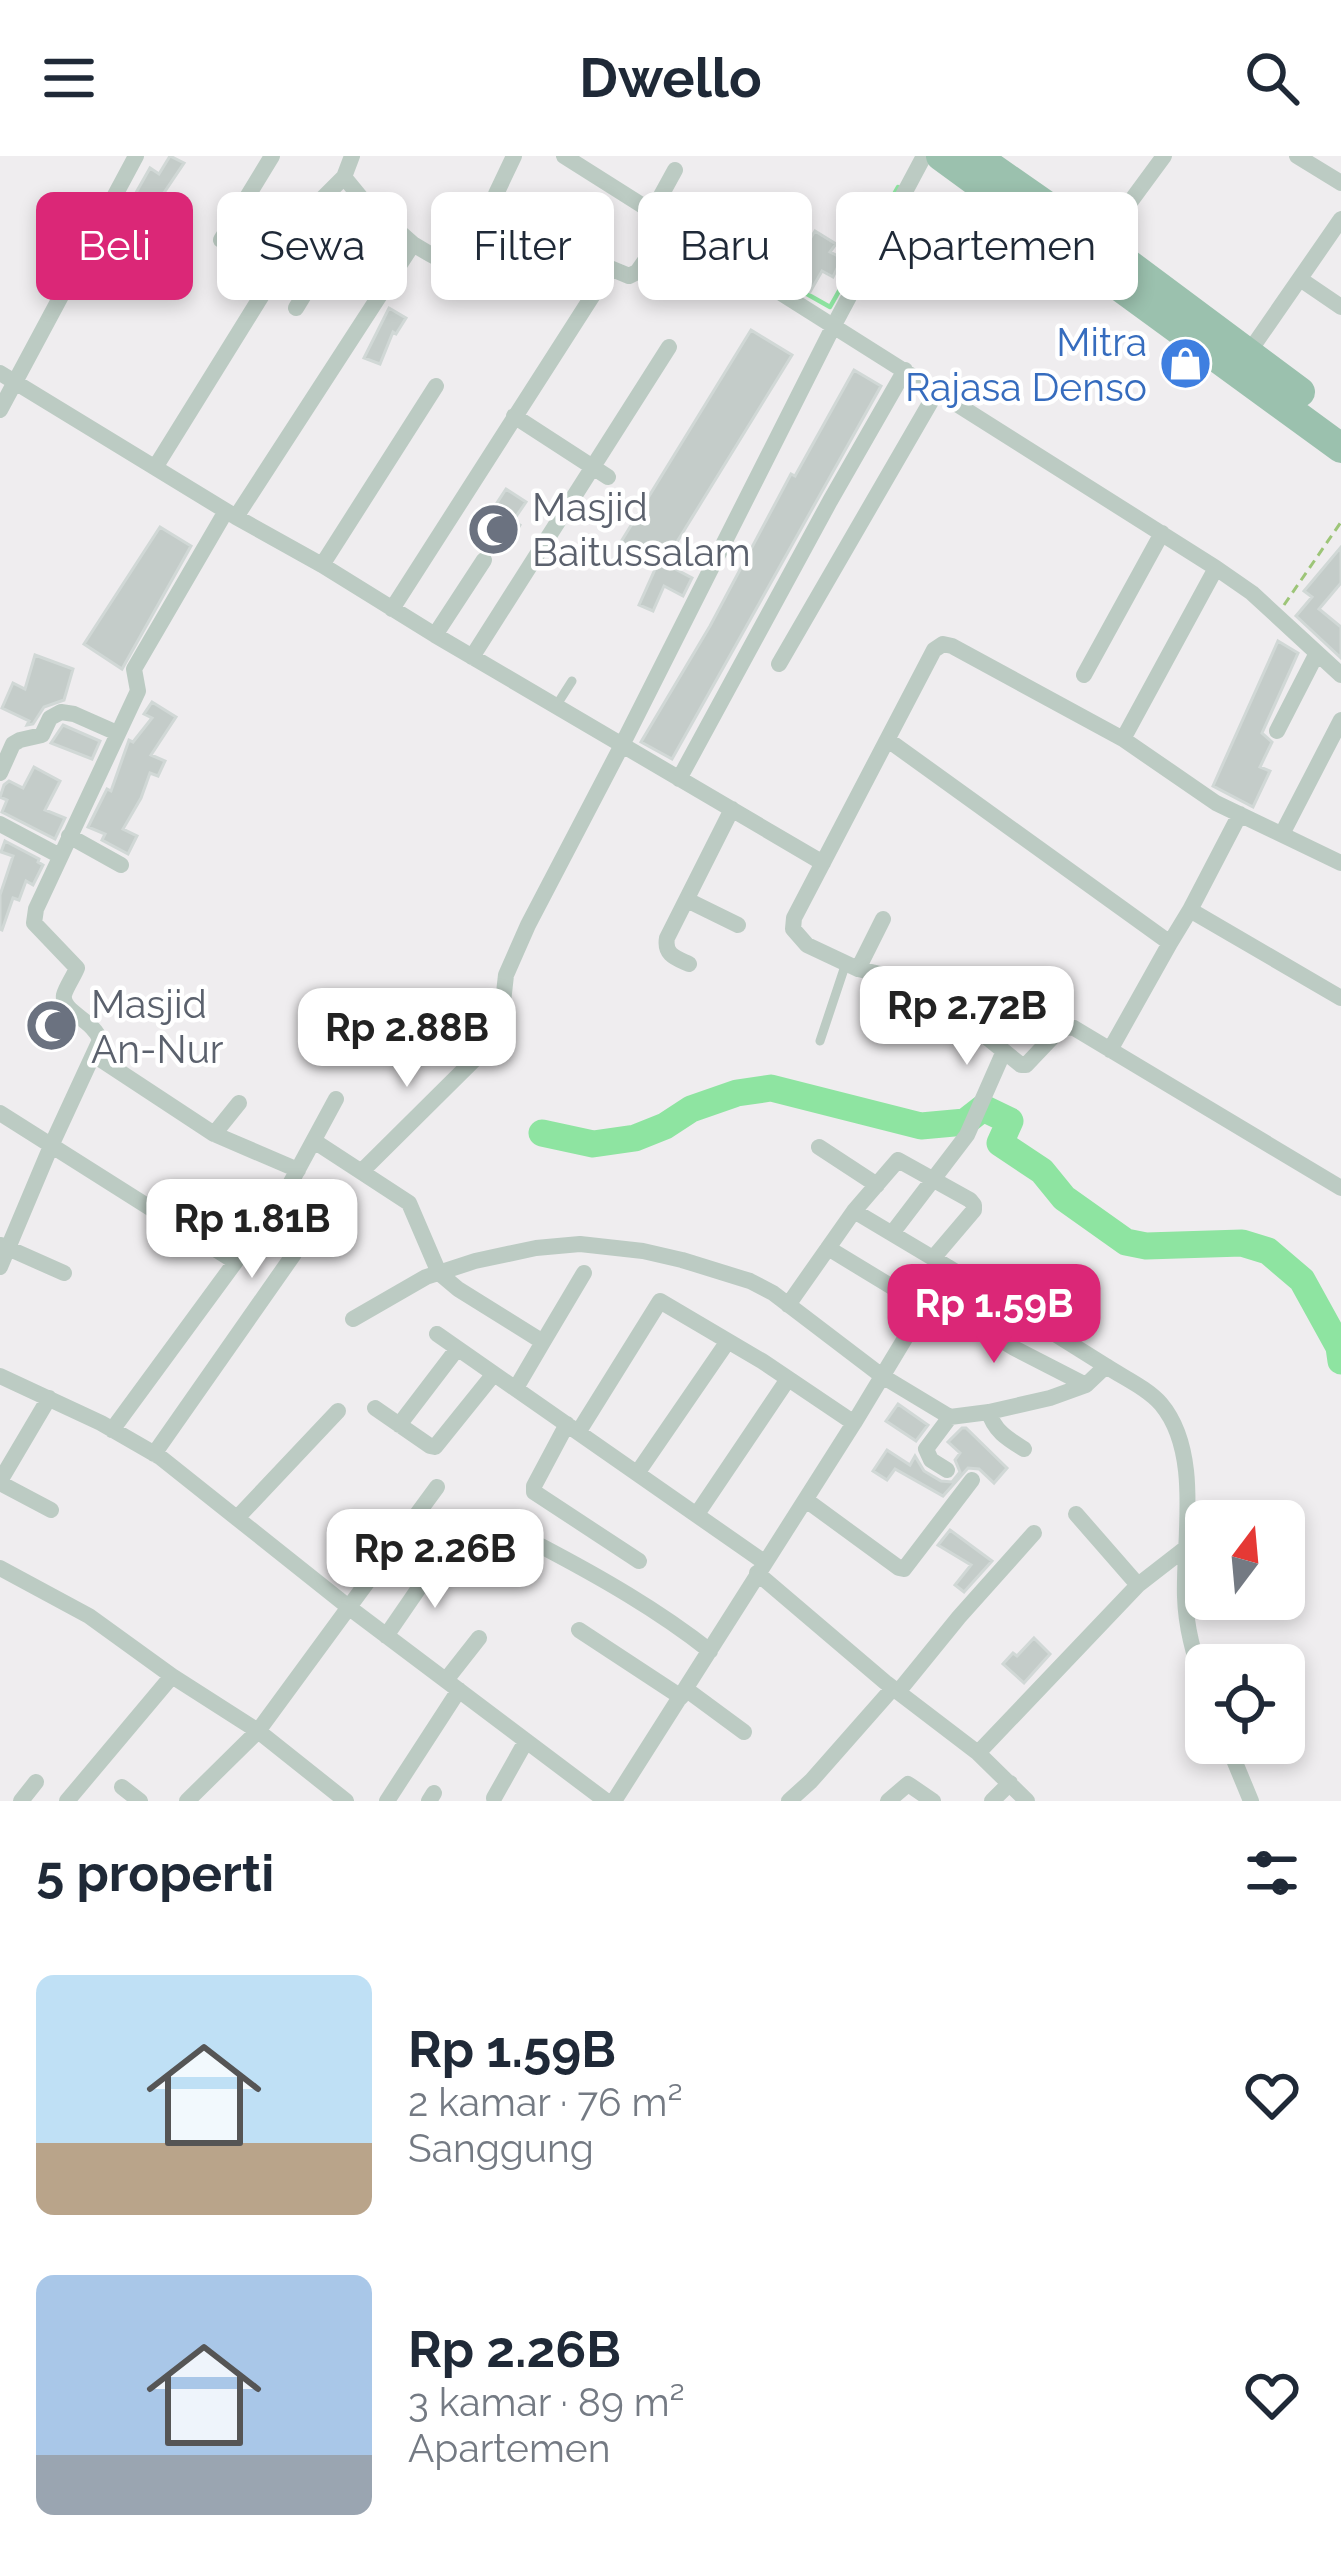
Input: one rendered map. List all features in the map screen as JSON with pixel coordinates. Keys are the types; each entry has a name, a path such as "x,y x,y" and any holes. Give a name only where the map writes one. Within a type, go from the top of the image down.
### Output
{"highway":[{"path":"940,156 1341,448"},
{"path":"975,156 1027,192"},
{"path":"1138,271 1341,424"}],"street":[{"path":"0,410 8,377 136,156"},
{"path":"250,192 272,156"},
{"path":"156,466 322,200 344,177 352,156"},
{"path":"497,192 514,156"},
{"path":"362,1171 491,1043 510,962 924,156"},
{"path":"1137,192 1163,156"},
{"path":"1297,156 1341,183"},
{"path":"572,158 638,198"},
{"path":"663,192 675,170"},
{"path":"344,177 356,192"},
{"path":"1249,352 1341,219"},
{"path":"407,239 431,254"},
{"path":"0,1267 4,1246 100,1045 99,1033 64,1003 75,964 34,919 139,689 134,669 231,514 413,244"},
{"path":"1300,279 1341,307"},
{"path":"296,308 301,300"},
{"path":"392,609 589,300"},
{"path":"794,300 1216,568 1341,675"},
{"path":"472,656 669,347"},
{"path":"680,778 905,370"},
{"path":"8,377 823,863"},
{"path":"322,565 436,386"},
{"path":"778,664 937,391"},
{"path":"514,416 608,477"},
{"path":"1084,675 1162,533"},
{"path":"435,635 484,560"},
{"path":"1124,739 1216,568"},
{"path":"1341,862 1199,793 1124,739 943,644 934,650 794,918 793,929 807,945 852,966 920,983 1025,1065 1065,1026 1074,1028 1341,1188"},
{"path":"1277,731 1317,653"},
{"path":"0,773 13,744 42,735 50,718 65,710 117,733"},
{"path":"1282,835 1341,720"},
{"path":"888,740 1171,943"},
{"path":"689,964 665,946 732,809"},
{"path":"1110,1050 1240,814"},
{"path":"0,824 60,856"},
{"path":"68,836 121,865"},
{"path":"687,900 738,925"},
{"path":"1190,910 1341,998"},
{"path":"852,966 883,919"},
{"path":"893,1232 967,1135 1004,1051"},
{"path":"94,1054 214,1134 298,1170"},
{"path":"112,1430 283,1197 335,1099"},
{"path":"214,1134 238,1103"},
{"path":"0,1113 234,1261"},
{"path":"314,1141 409,1203 440,1273 458,1289 543,1342"},
{"path":"819,1147 877,1185"},
{"path":"0,1376 161,1459 386,1636 610,1801 684,1694 854,1423 927,1302 941,1262 974,1205 898,1160 854,1210 788,1305"},
{"path":"854,1210 1158,1400 1174,1427 1189,1500"},
{"path":"353,1319 440,1273 495,1256 580,1244 643,1251 750,1281 773,1293 882,1376 950,1417 1050,1398 1086,1385 1106,1366"},
{"path":"4,1246 64,1273"},
{"path":"828,1247 1086,1385"},
{"path":"161,1459 295,1254"},
{"path":"516,1388 584,1273"},
{"path":"640,1561 534,1492 534,1486 659,1301 854,1423"},
{"path":"437,1334 697,1514 896,1690 978,1753 1027,1801"},
{"path":"638,1472 728,1340"},
{"path":"399,1425 457,1349"},
{"path":"375,1408 435,1447 493,1375"},
{"path":"697,1514 788,1379"},
{"path":"49,1398 0,1482 51,1510"},
{"path":"237,1519 338,1411"},
{"path":"989,1412 992,1424 1024,1449"},
{"path":"947,1470 931,1460 926,1449 950,1417"},
{"path":"806,1500 904,1569 972,1480"},
{"path":"188,1801 258,1731 437,1487"},
{"path":"1076,1514 1138,1585"},
{"path":"789,1801 896,1690 1034,1533"},
{"path":"541,1546 597,1575 710,1651"},
{"path":"978,1753 1138,1585 1185,1549"},
{"path":"386,1636 441,1556"},
{"path":"0,1568 72,1605 258,1731 342,1799"},
{"path":"579,1630 744,1732"},
{"path":"387,1801 479,1638"},
{"path":"67,1801 172,1676"},
{"path":"494,1798 526,1741"},
{"path":"1236,1764 1251,1801"},
{"path":"21,1801 36,1782"},
{"path":"992,1801 1010,1783"},
{"path":"888,1801 908,1784 933,1801"},
{"path":"122,1787 140,1801"}],"lane":[{"path":"556,706 572,681"},
{"path":"820,1041 852,966"},
{"path":"419,1514 438,1526"}],"path":[{"path":"1277,616 1341,522"}],"building":[{"path":"170,156 184,163 164,192 136,192 150,168 159,174"},
{"path":"815,231 836,244 830,252 836,255 836,271 833,277 822,271 812,288"},
{"path":"389,308 406,318 393,332 380,364 364,358"},
{"path":"751,330 792,355 664,563 692,578 683,596 664,586 653,611 639,605 656,567 619,545"},
{"path":"854,370 881,386 672,759 641,742"},
{"path":"506,489 526,502 513,521 520,525 504,552 481,538"},
{"path":"160,527 191,546 122,669 84,644"},
{"path":"1341,547 1341,583 1319,609 1341,627 1341,658 1296,616 1312,597 1304,591"},
{"path":"1278,641 1298,653 1262,733 1272,742 1260,767 1270,771 1253,807 1213,786"},
{"path":"35,655 73,669 64,700 44,707 33,724 27,725 29,721 2,708 13,683 25,689"},
{"path":"152,702 176,717 151,755 165,761 158,776 150,773 123,829 137,836 128,854 102,840 105,834 88,827 107,789 111,791 129,740 133,742 152,718 144,714"},
{"path":"63,725 100,741 92,759 51,743"},
{"path":"34,767 60,781 45,810 65,818 55,839 2,812 7,800 0,797 4,785 9,781 23,788"},
{"path":"5,841 43,865 33,885 26,881 19,900 13,898 2,930 0,895 13,856 1,852"},
{"path":"898,1404 928,1425 916,1441 886,1421"},
{"path":"962,1428 1007,1468 994,1483 979,1469 968,1468 943,1496 895,1469 887,1480 873,1471 887,1450 910,1465 915,1456 924,1471 952,1482 960,1472 955,1460 960,1453 948,1442"},
{"path":"950,1530 992,1561 964,1592 955,1585 971,1565 938,1545"},
{"path":"1034,1638 1050,1654 1024,1683 1003,1664"}],"waterway":[{"path":"812,297 830,307 898,187"},
{"path":"542,1133 593,1144 635,1138 691,1109 737,1093 771,1088 921,1126 965,1122 983,1108 1010,1121 1000,1143 1042,1171 1064,1198 1126,1242 1146,1246 1242,1243 1268,1251 1302,1280 1339,1347 1341,1361"}],"place":[{"name":"Mitra Rajasa Denso","path":"1186,364"},
{"name":"Masjid Baitussalam","path":"493,529"},
{"name":"Masjid An-Nur","path":"52,1026"}]}
